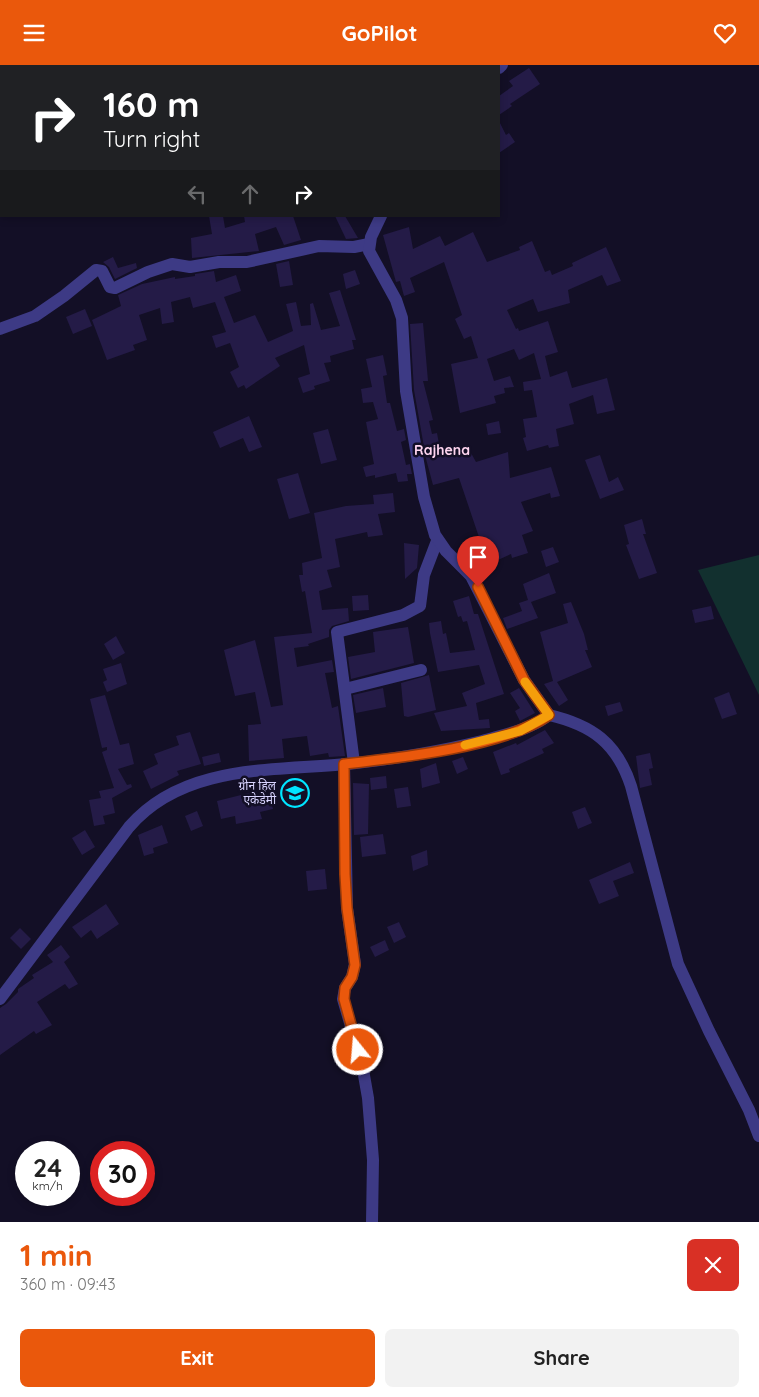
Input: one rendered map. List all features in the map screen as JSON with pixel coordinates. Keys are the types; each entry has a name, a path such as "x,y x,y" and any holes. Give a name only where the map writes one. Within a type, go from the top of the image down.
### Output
{"street":[{"path":"381,217 369,244 374,263 396,300 402,318 406,391 424,497 437,541 471,576 524,680 549,715 571,721 596,734 613,749 620,760 631,787 678,964 709,1031 750,1111 759,1136"},
{"path":"0,329 35,316 96,270 102,271 110,287 115,288 148,272 172,264 190,267 218,262 247,262 319,246 354,247 369,244"},
{"path":"372,1222 374,1160 368,1098 362,1064 344,999 345,988 352,977 355,965 347,908 345,874 349,763 345,689 337,632 404,615 420,606 424,575 437,541"},
{"path":"345,689 421,670"},
{"path":"0,999 124,833 138,816 157,800 192,783 224,776 349,763 466,745 520,731 549,715"}],"green space":[{"path":"759,555 759,695 698,570"}],"building":[{"path":"529,68 540,84 510,104 512,106 500,114 500,95 513,86 509,81"},
{"path":"500,123 506,135 509,133 515,142 500,152"},
{"path":"209,217 223,217 225,228 245,222 244,217 293,217 301,240 284,245 276,227 255,234 259,251 192,258 191,238 212,234"},
{"path":"335,217 346,217 358,238 346,239"},
{"path":"409,227 413,249 440,236 445,246 473,232 487,262 520,250 519,247 532,241 545,272 550,270 552,275 573,266 572,263 606,247 621,281 607,286 602,275 568,290 570,303 538,312 533,299 507,310 516,329 518,328 519,331 548,321 558,352 545,356 550,377 567,371 572,388 607,378 615,410 597,414 593,395 569,404 574,424 556,429 559,446 549,448 548,445 527,451 523,438 526,437 523,419 537,417 532,390 524,391 523,382 541,379 534,353 519,360 514,349 487,359 494,381 510,376 514,387 504,388 505,393 494,396 496,403 460,413 451,364 478,358 471,336 464,339 455,319 462,315 444,262 410,278 415,292 404,296 400,281 396,282 383,235"},
{"path":"113,257 118,268 136,263 137,268 115,279 109,267 103,262"},
{"path":"289,261 293,285 280,287 276,264"},
{"path":"355,270 360,284 346,289 343,274"},
{"path":"214,271 216,282 236,275 241,291 224,297 234,323 255,315 268,342 293,331 286,304 296,302 301,326 311,325 310,304 313,303 321,330 340,326 329,293 340,290 356,340 352,340 354,349 330,356 331,362 324,363 330,381 314,386 315,389 303,393 298,378 310,374 304,345 275,358 280,366 246,389 244,385 238,388 230,372 239,367 230,343 216,348 212,336 226,332 215,302 193,308 190,297 171,302 174,322 162,324 160,308 139,315 147,340 133,345 135,350 107,360 92,320 121,306 118,295 142,284 175,277 175,279 195,276 195,274"},
{"path":"85,309 92,326 73,334 66,317"},
{"path":"423,323 428,381 423,381 433,420 429,421 432,434 437,433 439,444 424,447 414,390 410,324"},
{"path":"383,355 387,375 383,376 387,403 390,403 397,431 404,429 406,440 401,442 406,465 410,464 412,474 407,474 408,481 398,482 396,473 375,478 375,475 366,477 363,467 374,464 366,422 378,419 373,402 363,403 361,389 372,387 366,359"},
{"path":"249,416 262,447 249,452 243,438 220,448 213,432"},
{"path":"499,421 501,433 488,435 486,424"},
{"path":"328,429 337,460 321,464 313,433"},
{"path":"508,452 510,478 551,467 560,496 551,498 550,493 521,502 533,531 522,535 528,553 512,558 511,554 476,570 469,562 476,558 472,547 481,543 459,478 433,485 425,455 471,453 476,462"},
{"path":"600,455 609,482 618,477 624,490 600,499 585,460"},
{"path":"298,473 310,513 289,519 277,479"},
{"path":"393,493 395,512 378,514 383,535 368,537 367,532 335,539 340,567 327,570 332,587 319,591 322,610 348,608 349,621 332,626 329,630 329,637 308,644 309,646 294,648 297,667 332,660 334,672 325,673 332,708 338,706 345,756 329,757 328,753 310,756 307,736 282,739 284,758 249,761 248,725 261,724 255,692 235,696 224,650 255,640 271,707 283,705 274,637 312,633 305,591 302,592 299,575 303,575 302,563 322,558 314,513 346,506 374,504 373,495"},
{"path":"642,519 646,534 643,534 657,573 639,579 626,545 629,544 624,525"},
{"path":"404,543 419,545 417,568 405,579"},
{"path":"553,547 559,562 546,567 541,551"},
{"path":"549,573 556,593 531,602 538,618 507,629 503,618 522,611 519,603 528,600 523,584"},
{"path":"368,595 369,610 353,611 352,596"},
{"path":"469,596 474,614 478,614 504,694 476,703 479,720 489,719 490,728 441,731 434,713 467,706 462,693 485,684 479,665 438,672 429,623 441,621 443,634 446,633 450,653 475,650 467,621 463,622 461,616 458,617 453,601"},
{"path":"571,602 584,634 588,650 585,650 592,667 557,682 568,700 559,706 544,684 553,681 540,632 568,623 563,604"},
{"path":"711,606 714,619 695,623 692,610"},
{"path":"408,627 414,663 351,679 348,657 375,652 373,632"},
{"path":"116,636 125,653 113,660 104,644"},
{"path":"121,663 127,684 107,692 103,682 107,680 103,669"},
{"path":"429,675 436,710 408,717 404,716 401,683"},
{"path":"383,688 386,707 356,713 353,695"},
{"path":"519,688 535,713 520,721 515,711 520,708 510,693"},
{"path":"729,692 737,714 722,719 714,698"},
{"path":"105,695 120,745 129,743 134,764 118,769 127,785 131,784 132,787 112,798 115,813 103,816 105,824 94,826 89,800 101,798 99,791 114,788 102,752 107,750 107,747 102,748 90,699"},
{"path":"620,702 623,711 608,716 605,706"},
{"path":"545,730 554,743 542,749 544,753 509,769 510,772 501,775 493,752 516,743 517,745"},
{"path":"190,732 201,764 177,771 179,775 151,789 143,771 158,764 154,754 179,745 176,736"},
{"path":"219,753 221,762 204,766 202,757"},
{"path":"650,753 653,768 649,769 652,785 640,788 636,756"},
{"path":"463,757 468,769 457,774 452,761"},
{"path":"436,763 440,783 422,788 420,769"},
{"path":"386,776 387,788 371,790 370,778"},
{"path":"353,783 369,784 368,834 354,835"},
{"path":"408,787 411,806 397,808 394,789"},
{"path":"257,791 258,798 269,795 273,809 260,812 262,819 236,824 235,816 221,819 217,801"},
{"path":"585,807 592,823 578,829 572,812"},
{"path":"197,811 203,826 191,831 185,816"},
{"path":"162,825 168,843 153,848 154,853 144,856 138,835"},
{"path":"85,830 95,847 82,855 72,838"},
{"path":"383,834 386,854 362,857 360,837"},
{"path":"427,850 428,865 413,871 411,856"},
{"path":"630,862 634,873 613,881 619,896 599,904 589,880"},
{"path":"325,869 327,889 308,891 306,871"},
{"path":"106,904 119,924 97,939 91,930 81,938 72,927"},
{"path":"399,922 406,937 394,943 387,927"},
{"path":"20,928 31,939 21,949 10,938"},
{"path":"385,940 389,950 375,957 370,947"},
{"path":"61,945 70,957 64,962 78,984 69,989 65,984 37,1002 52,1025 36,1034 34,1031 0,1055 0,1008 18,992 18,989 34,978 32,975 53,962 47,955"}],"slow traffic":[{"path":"465,745 520,731 549,715 544,705 525,682"}],"place":[{"name":"ग्रीन हिल एकेडेमी","path":"295,793"}],"district":[{"name":"Rajhena","path":"442,450"}],"route":[{"path":"358,1050 344,999 345,988 352,977 355,965 347,908 345,874 344,764 414,755 466,745 520,731 549,715 544,705 524,680 478,587"}]}
